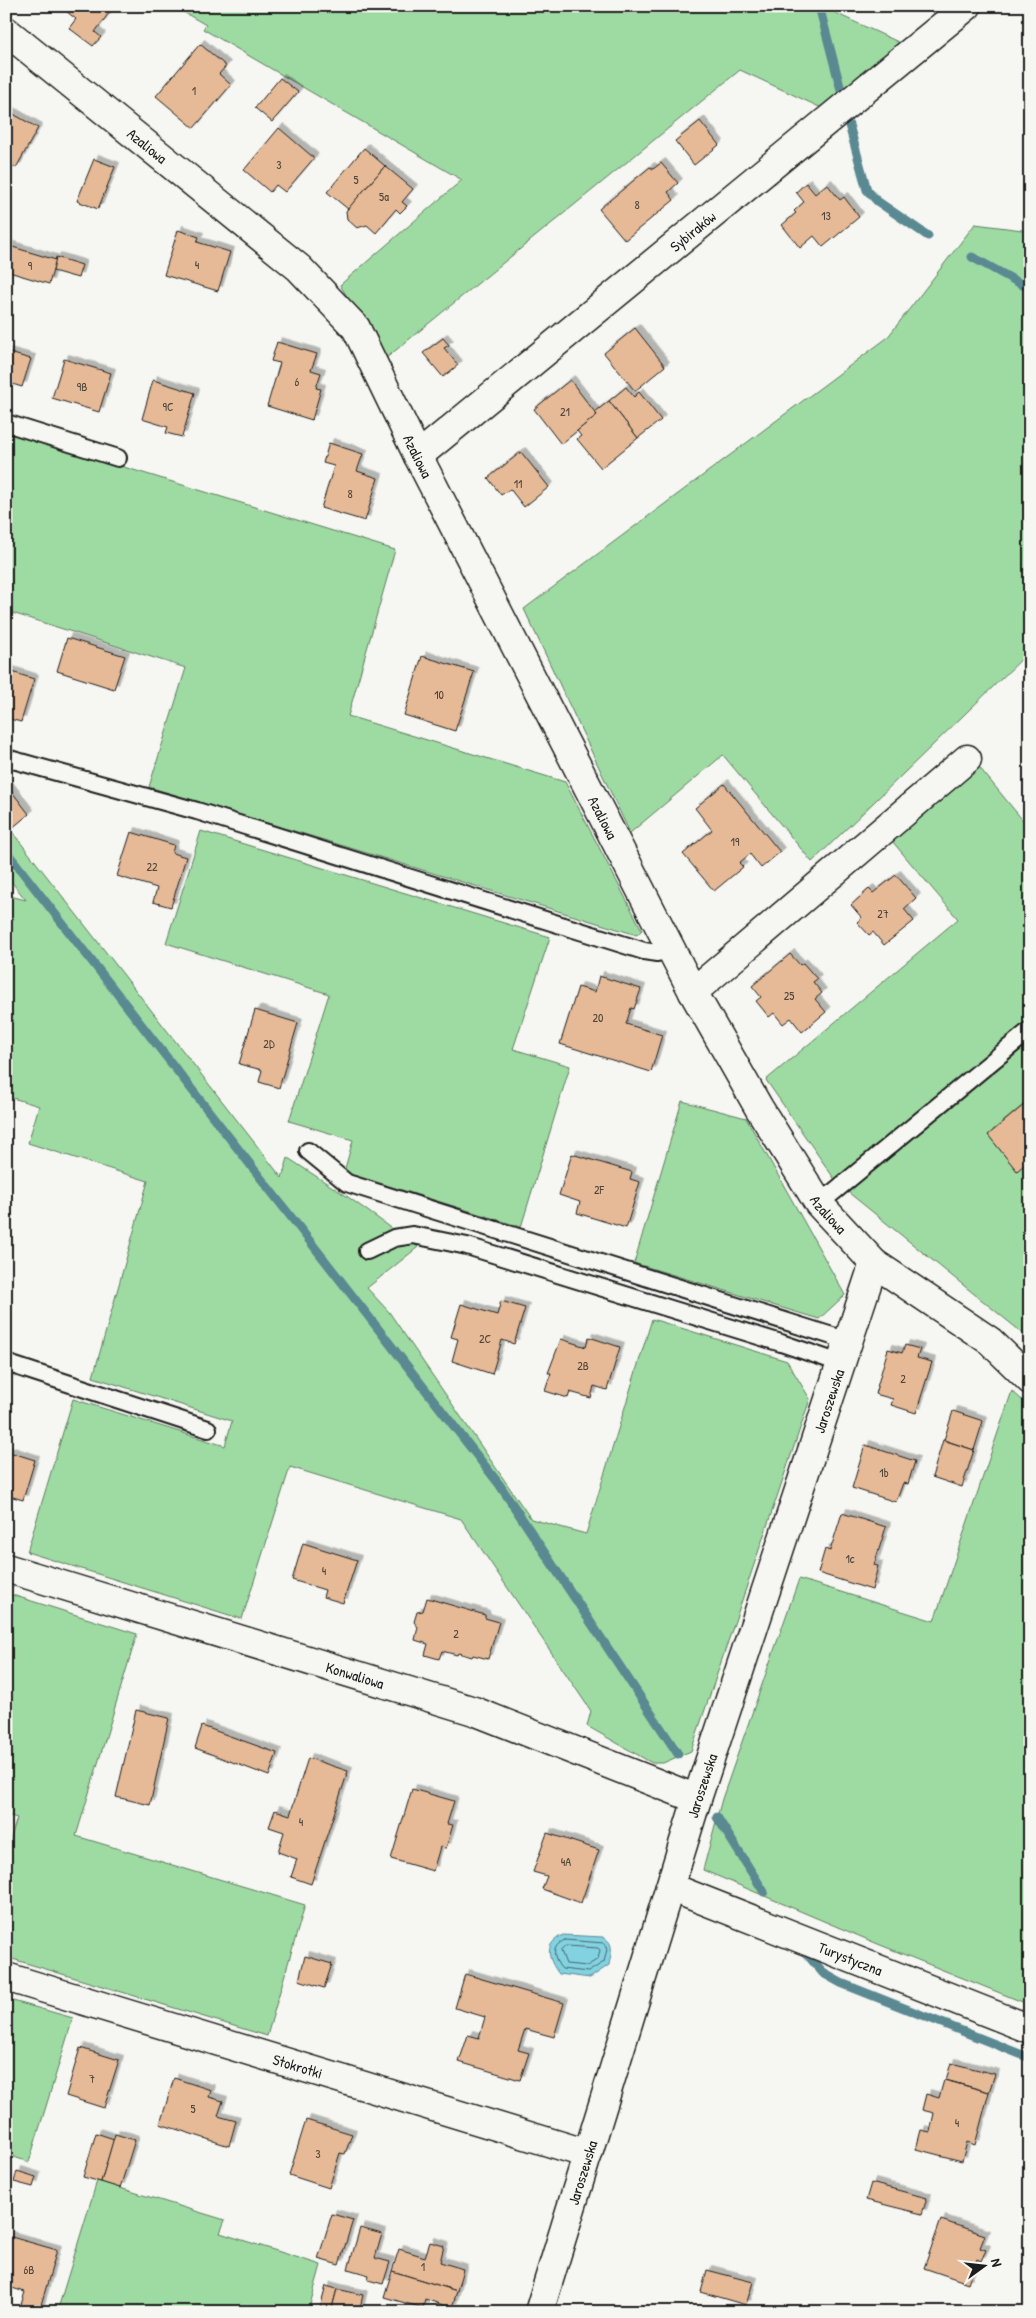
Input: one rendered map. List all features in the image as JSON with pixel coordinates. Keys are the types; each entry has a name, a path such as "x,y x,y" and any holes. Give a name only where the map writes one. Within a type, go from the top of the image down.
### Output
{"street":[{"name":"Sybiraków","path":"418,456 967,6"},
{"name":"Azaliowa","path":"6,31 299,268 356,328 418,456 693,992 759,1108 819,1204 874,1263 990,1341 1030,1380"},
{"path":"693,992 966,759"},
{"name":"Jaroszewska","path":"539,2312 696,1799 874,1263"},
{"name":"Konwaliowa","path":"6,1568 474,1710 696,1799"},
{"name":"Turystyczna","path":"670,1887 1030,2029"},
{"name":"Stokrotki","path":"6,1977 588,2154"}],"lane":[{"path":"6,424 118,458"},
{"path":"6,758 197,811 644,951 656,953 671,950"},
{"path":"819,1204 1030,1030"},
{"path":"308,1151 347,1184 844,1352"},
{"path":"367,1250 394,1238 413,1234 467,1246 781,1343 844,1352"},
{"path":"6,1363 208,1429"}],"green space":[{"path":"173,6 820,6 907,46 828,111 740,70 385,359 340,285 462,180 203,29 206,25"},
{"path":"975,224 1030,231 1030,651 812,862 723,755 630,833 524,609 887,338"},
{"path":"6,431 395,550 348,716 565,782 642,930 637,935 149,787 186,668 6,611"},
{"path":"979,767 1030,829 1030,1339 838,1184 766,1080 958,919 892,841"},
{"path":"6,824 282,1178 288,1158 348,1197 418,1247 367,1288 389,1312 531,1519 586,1534 652,1319 787,1361 810,1399 691,1751 663,1763 652,1763 587,1726 591,1711 461,1519 290,1467 242,1619 27,1552 73,1399 225,1446 232,1421 93,1377 148,1181 28,1143 39,1106 6,1096 6,895 26,900 6,875"},
{"path":"201,831 550,937 513,1049 570,1066 521,1227 344,1172 353,1140 289,1121 329,994 166,943"},
{"path":"682,1101 746,1118 845,1295 819,1319 634,1263"},
{"path":"1012,1391 1030,1407 1030,2005 878,1944 703,1870 722,1799 799,1579 934,1621"},
{"path":"6,1593 137,1634 76,1836 305,1905 267,2036 6,1957 6,1853 17,1818 6,1815"},
{"path":"6,1999 73,2018 29,2162 8,2155 6,2161"},
{"path":"97,2181 225,2220 220,2233 321,2265 308,2312 57,2312"}],"water":[{"path":"563,1935 603,1937 607,1939 611,1945 609,1965 590,1978 559,1974 552,1963 549,1952 552,1943"}],"building":[{"path":"63,6 114,6 95,32 101,37 93,46 69,28 76,19 62,8"},
{"path":"200,44 226,66 219,74 231,85 194,128 156,96"},
{"path":"280,78 298,92 272,122 255,108"},
{"path":"6,110 38,128 16,168 6,162"},
{"path":"700,121 719,145 694,165 675,141"},
{"path":"279,128 314,158 285,192 276,185 270,192 244,170"},
{"path":"364,148 385,166 348,209 327,192"},
{"path":"94,159 115,167 98,209 77,201"},
{"path":"661,163 678,183 668,192 674,200 625,240 599,209 650,167 653,169"},
{"path":"385,166 413,189 402,202 407,206 400,213 396,209 376,233 367,225 357,228 347,219 346,211"},
{"path":"806,183 815,194 827,184 840,200 844,197 859,217 823,247 814,236 800,248 782,225 796,213 794,211 804,202 796,192"},
{"path":"178,230 199,237 197,242 230,252 218,291 164,275"},
{"path":"6,245 56,260 49,284 6,271"},
{"path":"56,257 82,265 78,278 53,271"},
{"path":"635,328 665,366 635,391 604,353"},
{"path":"443,338 449,345 444,348 458,365 443,377 423,353"},
{"path":"277,342 317,354 311,370 321,373 316,388 321,389 312,420 267,406 280,363 271,361"},
{"path":"6,352 31,359 22,387 6,382"},
{"path":"64,359 111,373 99,412 52,398"},
{"path":"153,380 195,393 182,437 166,433 168,427 142,419"},
{"path":"570,380 597,415 561,444 534,409"},
{"path":"626,387 634,397 639,392 661,420 638,438 609,401"},
{"path":"609,401 638,438 601,468 577,439 581,436 577,431 597,415 595,412"},
{"path":"329,443 363,454 357,471 378,478 365,521 321,508 334,466 323,463"},
{"path":"521,452 549,487 524,507 510,489 501,495 488,478"},
{"path":"67,638 125,656 114,689 57,671"},
{"path":"422,656 474,672 455,731 404,715"},
{"path":"6,670 34,679 21,722 6,718"},
{"path":"6,784 29,814 11,829 6,822"},
{"path":"724,784 780,852 761,868 750,854 739,863 743,867 714,891 683,854 712,830 695,808"},
{"path":"131,832 174,845 172,853 186,857 171,907 153,902 157,888 117,876"},
{"path":"896,875 916,898 904,909 914,921 884,945 873,932 869,935 857,922 862,918 851,905 869,889 873,893"},
{"path":"790,954 800,965 803,963 817,979 813,982 822,993 815,999 826,1012 802,1032 791,1018 783,1024 774,1013 769,1017 756,1001 761,997 752,986"},
{"path":"599,976 641,989 634,1009 631,1008 626,1024 662,1035 651,1072 560,1044 578,987 595,992"},
{"path":"255,1010 298,1023 279,1088 259,1082 262,1070 239,1064"},
{"path":"1025,1104 1030,1105 1030,1160 1017,1171 988,1135"},
{"path":"572,1154 632,1172 630,1179 640,1182 626,1228 577,1213 580,1202 559,1195"},
{"path":"501,1301 525,1308 514,1344 502,1340 492,1374 452,1361 458,1339 451,1337 461,1304 497,1315"},
{"path":"589,1337 620,1347 607,1390 594,1386 591,1398 570,1392 568,1398 545,1391 551,1373 548,1373 561,1339 586,1347"},
{"path":"905,1345 920,1349 917,1358 932,1362 916,1413 891,1405 893,1399 875,1394 888,1349 902,1353"},
{"path":"953,1411 983,1421 974,1450 944,1440"},
{"path":"943,1440 974,1450 962,1487 932,1477"},
{"path":"865,1445 915,1461 908,1484 903,1483 896,1502 852,1488"},
{"path":"6,1451 35,1460 23,1500 6,1495"},
{"path":"842,1513 886,1527 874,1565 878,1566 872,1590 818,1573 825,1549 830,1551"},
{"path":"303,1543 357,1560 343,1603 323,1597 325,1590 292,1580"},
{"path":"427,1598 485,1615 485,1618 499,1622 488,1659 442,1651 439,1659 425,1655 428,1644 415,1640 418,1627 414,1622 417,1612 423,1611"},
{"path":"136,1710 169,1718 150,1805 116,1797"},
{"path":"202,1726 277,1753 269,1776 195,1748"},
{"path":"308,1758 348,1771 311,1884 291,1877 297,1859 278,1852 284,1832 269,1827 275,1810 290,1815"},
{"path":"412,1789 454,1801 447,1824 453,1825 446,1848 440,1847 433,1871 391,1859"},
{"path":"547,1833 599,1850 581,1903 542,1889 547,1876 533,1872"},
{"path":"305,1956 332,1964 324,1988 299,1980"},
{"path":"465,1974 564,2003 554,2037 525,2029 518,2050 529,2053 520,2080 459,2062 468,2035 479,2038 485,2017 455,2008"},
{"path":"80,2048 119,2060 104,2108 66,2096"},
{"path":"951,2063 995,2074 989,2092 946,2080"},
{"path":"174,2078 211,2090 209,2097 223,2101 218,2116 236,2121 229,2146 160,2124"},
{"path":"944,2080 989,2092 975,2145 967,2142 962,2161 916,2149 921,2130 930,2132 934,2113 922,2110 926,2094 939,2098"},
{"path":"306,2120 352,2134 345,2154 340,2153 329,2188 289,2175"},
{"path":"96,2133 114,2139 101,2182 83,2177"},
{"path":"115,2134 135,2140 120,2188 101,2182"},
{"path":"17,2171 36,2177 33,2187 14,2182"},
{"path":"871,2183 927,2198 922,2214 866,2200"},
{"path":"332,2214 353,2220 339,2265 318,2259"},
{"path":"941,2220 985,2235 980,2248 986,2250 981,2261 977,2259 968,2283 924,2268"},
{"path":"360,2228 382,2234 375,2258 390,2262 383,2284 368,2280 369,2275 348,2269"},
{"path":"8,2236 57,2250 39,2312 19,2311 25,2292 12,2288 11,2291 6,2289"},
{"path":"430,2242 444,2246 440,2262 463,2269 457,2291 392,2271 399,2249 425,2257"},
{"path":"707,2270 753,2282 746,2305 701,2292"},
{"path":"392,2271 457,2291 452,2308 425,2299 423,2308 384,2297"},
{"path":"326,2286 337,2289 331,2312 319,2312"},
{"path":"337,2289 363,2295 359,2312 331,2312"}],"waterway":[{"path":"819,6 841,90"},
{"path":"849,125 867,190 877,201 928,236"},
{"path":"972,257 1030,289"},
{"path":"6,851 499,1484 678,1754"},
{"path":"717,1817 764,1892"},
{"path":"806,1953 823,1973 841,1983 1030,2058"}]}
